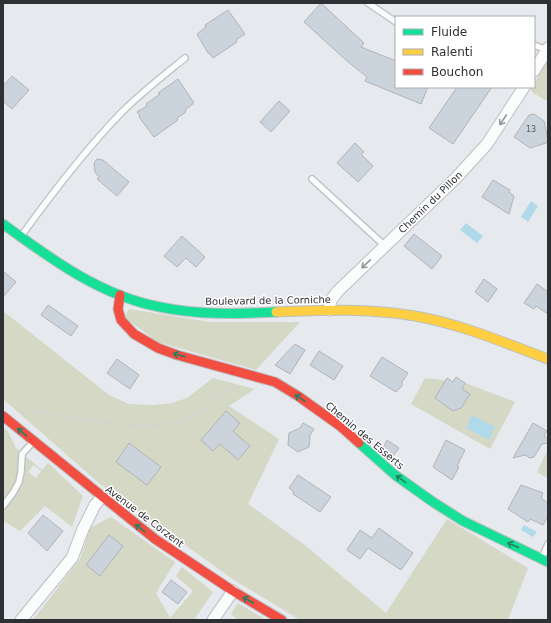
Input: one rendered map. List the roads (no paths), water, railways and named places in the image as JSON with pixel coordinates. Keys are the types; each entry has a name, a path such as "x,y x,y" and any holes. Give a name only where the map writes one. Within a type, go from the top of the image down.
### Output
{"street":[{"path":"535,69 548,49"},
{"name":"Chemin du Pillon","path":"329,310 331,300 338,291 455,179 487,144 523,88"},
{"name":"Boulevard de la Corniche","path":"3,224 20,237 99,287 120,296 156,306 198,313 329,310 374,311 399,314 448,324 548,359"},
{"name":"Chemin des Esserts","path":"120,296 118,309 121,320 134,334 158,348 275,382 298,396 340,426 395,475 432,502 463,521 496,538 545,560"},
{"name":"Avenue de Corzent","path":"5,418 155,539 233,592 282,620"},
{"path":"21,620 72,558 83,530 96,505 102,497"},
{"path":"213,620 233,592"}],"lane":[{"path":"368,3 395,21"},
{"path":"535,45 548,49"},
{"path":"20,237 61,184 123,111 151,85 185,58"},
{"path":"312,179 385,246"},
{"path":"3,506 19,482 22,454 33,441"},
{"path":"545,560 548,544"}],"water":[{"path":"531,201 538,206 528,222 521,217"},
{"path":"466,223 483,236 477,243 460,230"},
{"path":"472,415 495,427 489,440 466,428"},
{"path":"524,525 537,532 533,537 521,530"}]}
